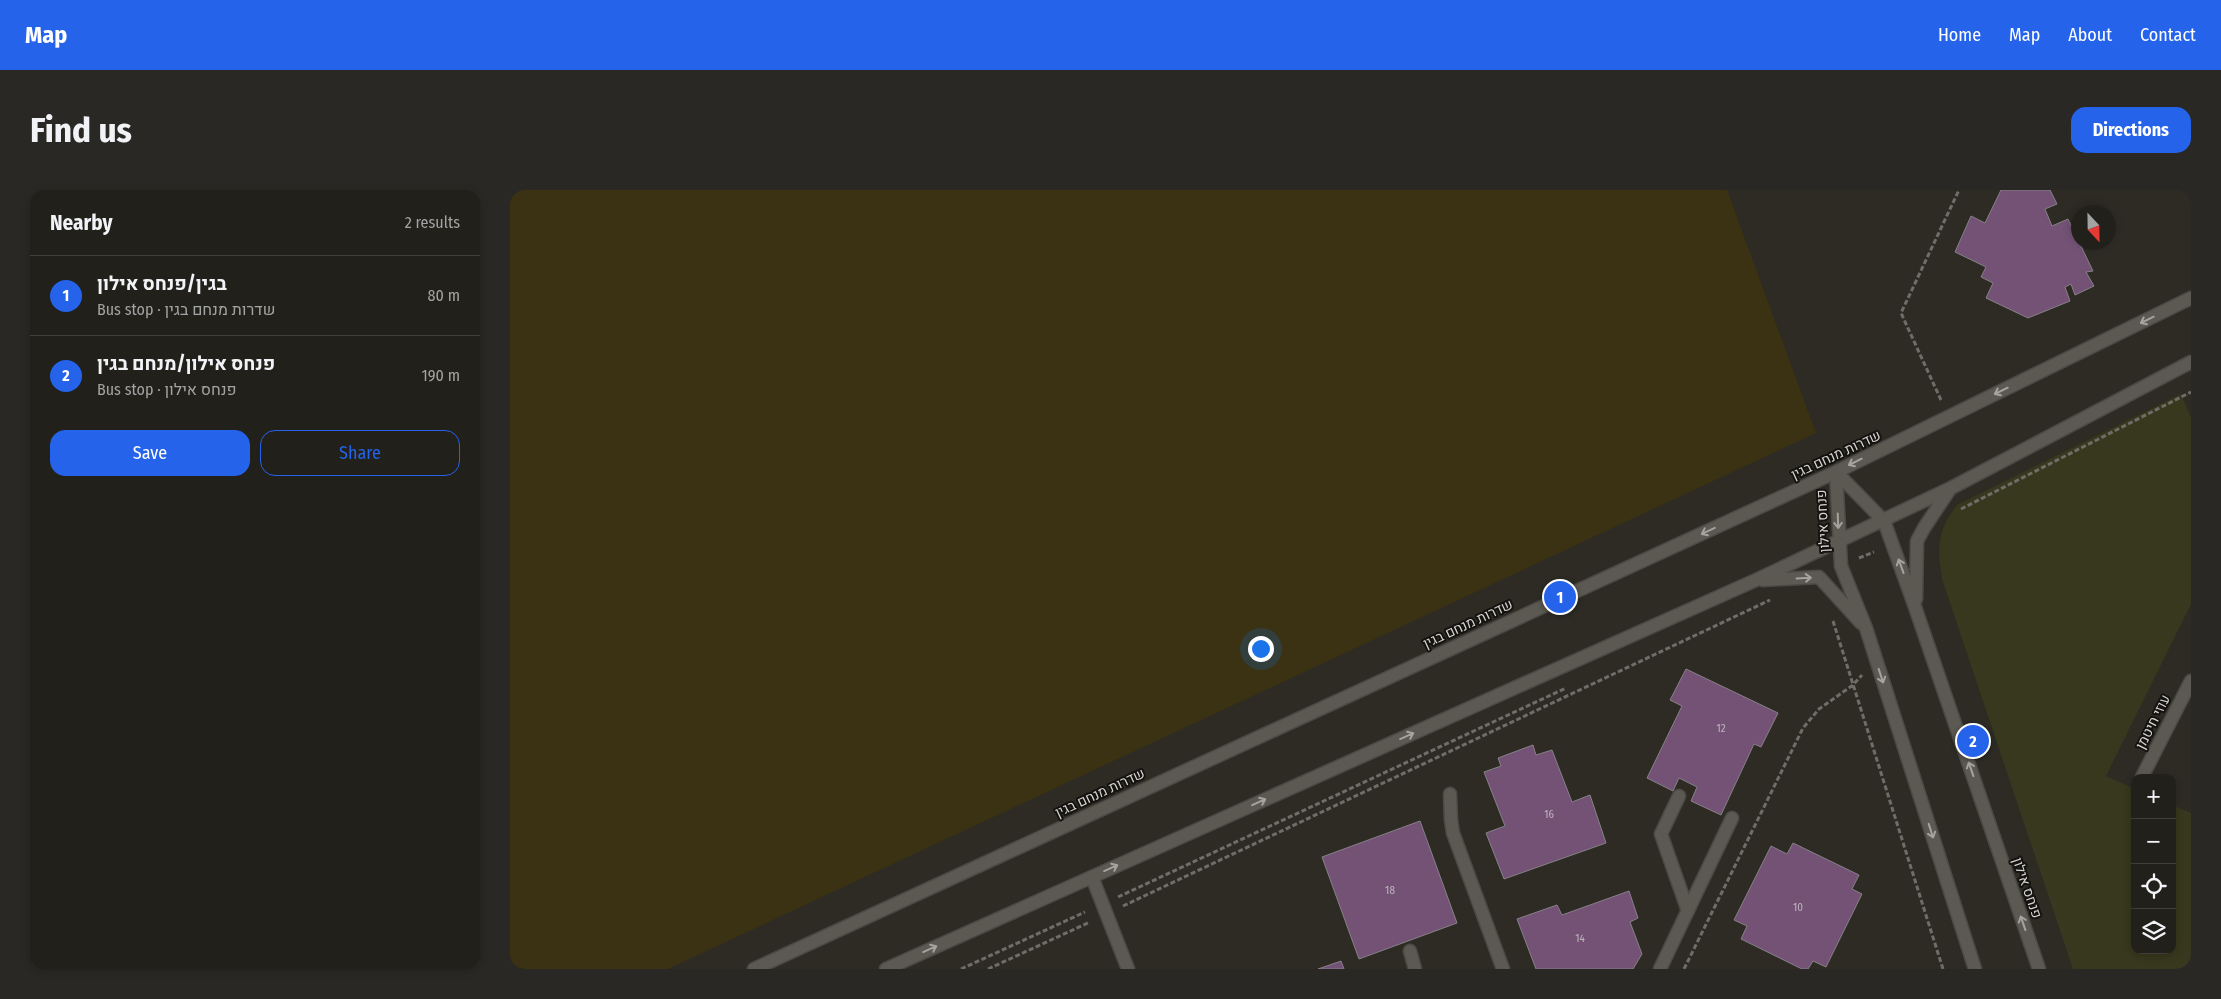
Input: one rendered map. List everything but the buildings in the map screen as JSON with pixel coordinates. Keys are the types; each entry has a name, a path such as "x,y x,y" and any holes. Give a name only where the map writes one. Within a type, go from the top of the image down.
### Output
{"street":[{"name":"שדרות מנחם בגין","path":"754,969 1836,472 2191,298"},
{"path":"886,969 1884,521 2191,362"},
{"name":"פנחס אילון","path":"1836,472 1884,521 1916,606 2039,969"},
{"name":"פנחס אילון","path":"1836,472 1838,541 1841,566 1866,628 1975,969"},
{"path":"1916,606 1917,541 1950,488"},
{"path":"1756,580 1819,577 1866,628"},
{"name":"עוזי חיטמן","path":"2144,774 2191,680"},
{"path":"1450,794 1450,820 1453,834 1503,969"},
{"path":"1679,796 1661,834 1688,910"},
{"path":"1660,969 1732,818"},
{"path":"1092,877 1128,969"},
{"path":"1410,952 1415,969"}],"path":[{"path":"1942,403 1901,312 1959,190"},
{"path":"1959,510 2191,392"},
{"path":"1841,566 1893,544"},
{"path":"961,969 1105,909 1774,599"},
{"path":"1830,613 1943,969"},
{"path":"1684,969 1803,728 1818,709 1853,685 1876,661"},
{"path":"988,969 1105,909 1575,684"}],"green space":[{"path":"2181,394 2191,418 2191,604 2106,776 2131,787 2131,954 2176,954 2176,807 2191,813 2191,969 2073,969 1942,579 1939,558 1940,540 1950,514 1957,505"}],"sand":[{"path":"510,190 1727,190 1816,433 668,969 510,969"}],"place":[{"name":"בגין/פנחס אילון","path":"1560,597"},
{"name":"פנחס אילון/מנחם בגין","path":"1973,741"}]}
